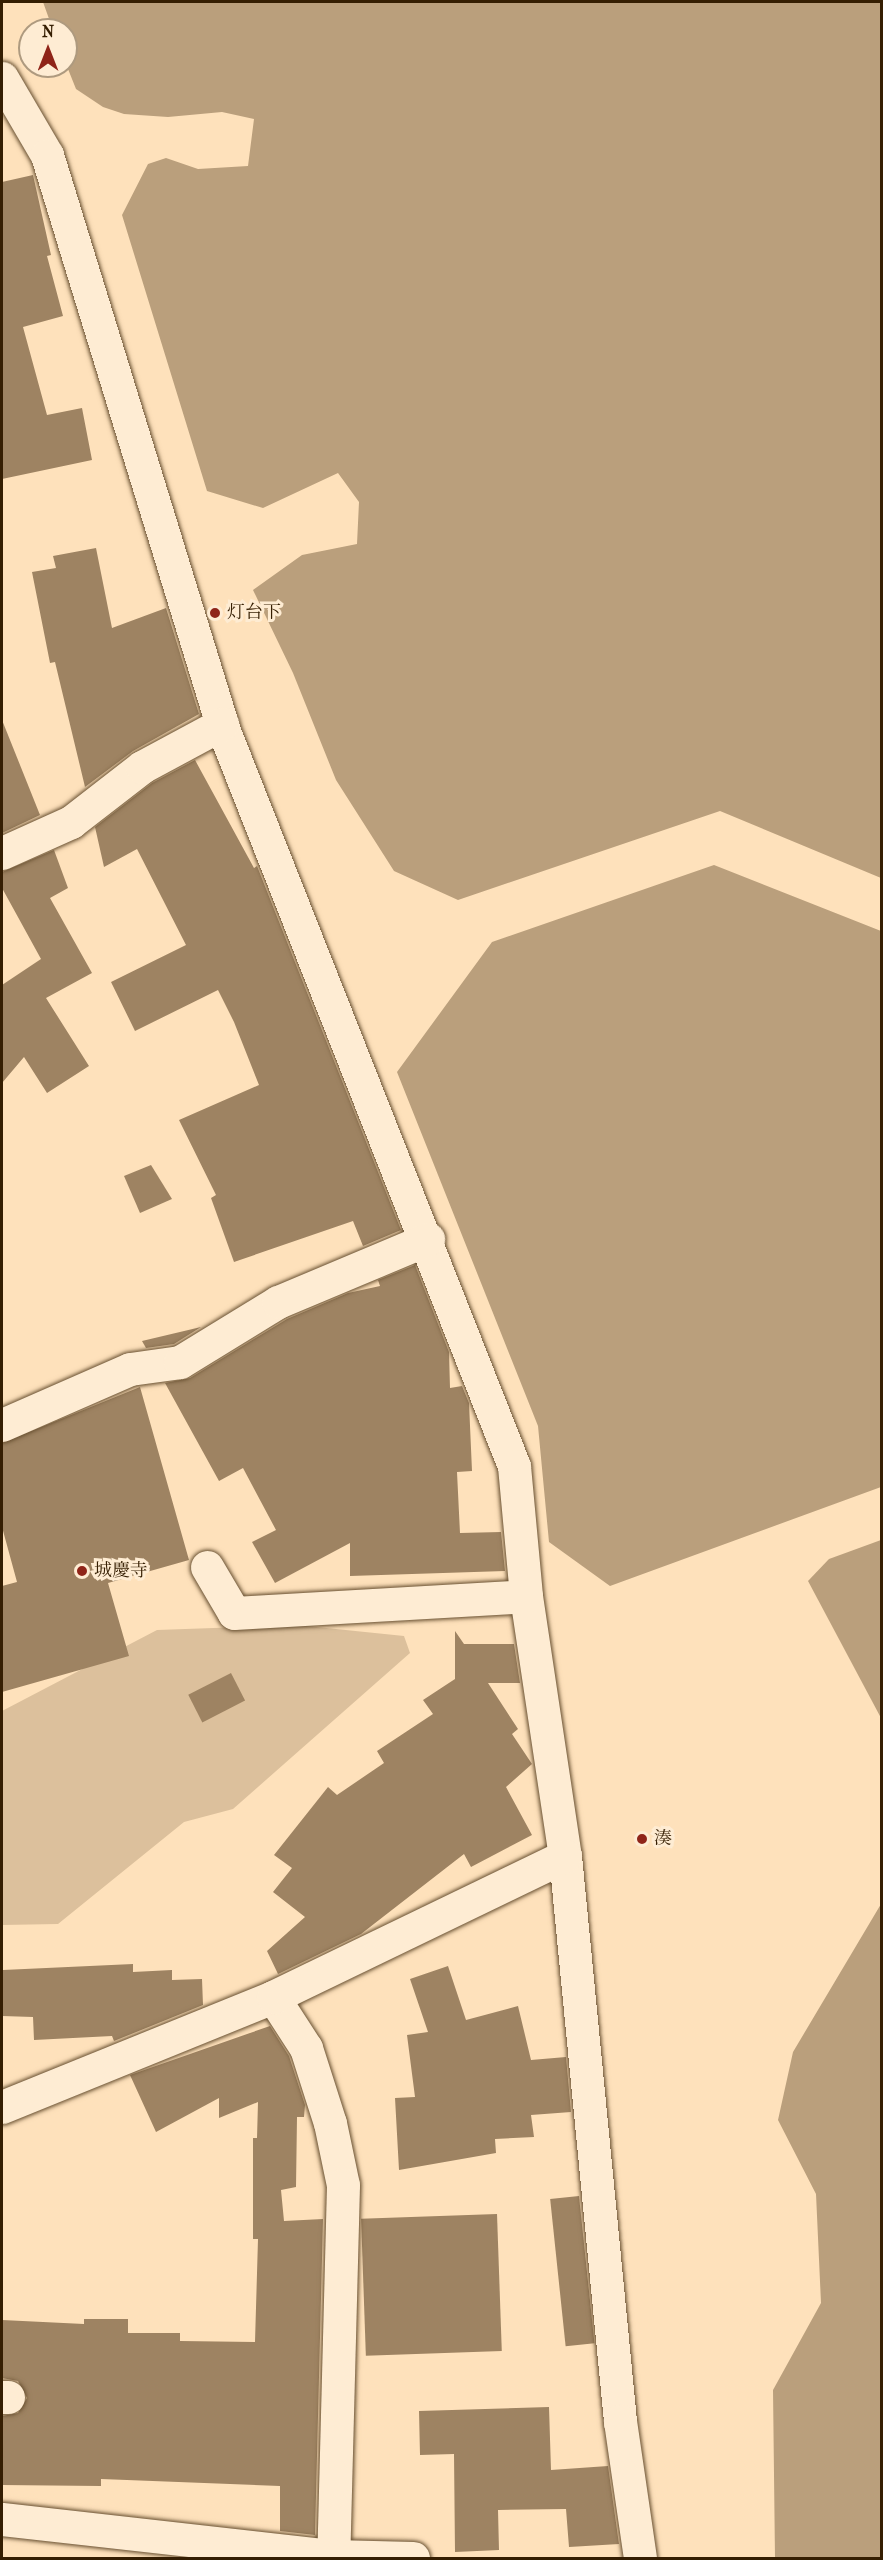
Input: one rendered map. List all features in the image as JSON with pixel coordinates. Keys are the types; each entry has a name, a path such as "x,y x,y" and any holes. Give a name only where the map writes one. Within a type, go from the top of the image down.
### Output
{"street":[{"path":"2,78 47,154 223,727 428,1239 514,1466 526,1596 566,1856 620,2421 640,2559"},
{"path":"2,853 70,822 142,767 223,727"},
{"path":"2,1425 130,1370 180,1362 278,1302 428,1239"},
{"path":"207,1567 234,1613 526,1596"},
{"path":"2,2107 273,1997 566,1856"},
{"path":"273,1997 306,2048 330,2123 343,2185 337,2557"},
{"path":"2,2519 337,2557 413,2559"}],"shaded area":[{"path":"43,2 881,2 881,878 720,811 458,900 394,871 336,780 293,673 253,590 302,555 357,544 359,502 338,473 263,508 207,491 122,215 148,164 166,158 198,169 248,166 254,119 222,112 168,117 124,114 103,107 76,89 72,78 78,78 78,18 49,18"},
{"path":"714,865 881,931 881,1487 610,1586 549,1542 538,1426 397,1072 492,942"},
{"path":"882,1540 881,1718 808,1581 829,1559"},
{"path":"297,1625 404,1636 410,1653 233,1809 184,1822 58,1924 2,1925 2,1711 157,1630"},
{"path":"881,1904 881,2558 775,2558 773,2390 821,2303 816,2194 778,2120 793,2052"}],"building":[{"path":"33,175 51,255 47,256 63,316 23,327 47,415 82,408 92,460 2,479 2,182"},
{"path":"96,548 112,628 166,608 199,714 133,751 85,787 55,662 50,663 32,572 56,568 53,556"},
{"path":"2,720 40,815 2,833"},
{"path":"195,760 254,868 257,866 401,1230 363,1246 353,1221 234,1262 211,1198 216,1195 179,1120 259,1085 234,1022 218,990 135,1031 111,982 186,945 137,849 104,867 95,827 152,783"},
{"path":"54,850 68,888 50,898 92,973 46,998 89,1066 47,1093 24,1057 2,1083 2,985 41,959 2,888 2,872"},
{"path":"151,1165 172,1199 140,1213 124,1176"},
{"path":"415,1265 449,1352 450,1388 462,1386 469,1403 472,1471 457,1472 460,1533 501,1532 505,1571 350,1576 350,1543 275,1583 252,1542 276,1530 243,1468 219,1481 165,1383 190,1378 287,1319 348,1293 380,1286 378,1280"},
{"path":"201,1327 174,1344 146,1348 142,1341"},
{"name":"城慶寺","path":"140,1387 189,1560 108,1583 129,1656 2,1692 2,1586 17,1582 2,1527 2,1443"},
{"path":"455,1631 464,1644 514,1644 520,1683 488,1683 518,1729 512,1734 532,1764 506,1787 532,1835 471,1867 464,1854 361,1934 278,1974 267,1951 305,1917 273,1892 292,1868 274,1855 328,1787 337,1795 384,1763 377,1751 433,1714 423,1700 455,1679"},
{"path":"231,1673 245,1701 202,1722 188,1695"},
{"path":"133,1964 133,1972 172,1970 172,1980 202,1979 203,2005 114,2041 112,2036 34,2040 33,2017 2,2016 3,1970"},
{"path":"448,1966 466,2020 518,2006 531,2060 566,2057 571,2112 531,2115 534,2137 495,2139 496,2153 399,2170 395,2098 415,2097 407,2035 428,2032 410,1979"},
{"path":"270,2026 289,2056 305,2105 304,2117 297,2117 296,2187 281,2190 284,2221 323,2219 315,2535 280,2531 280,2486 101,2479 101,2486 2,2485 2,2416 18,2413 27,2398 18,2381 2,2378 2,2320 84,2324 84,2319 128,2319 128,2333 180,2333 180,2341 255,2342 258,2239 253,2239 253,2138 257,2138 258,2102 219,2118 219,2098 156,2132 130,2075"},
{"path":"579,2196 594,2343 566,2346 550,2199"},
{"path":"497,2214 502,2351 366,2356 361,2219"},
{"path":"549,2407 551,2470 608,2466 619,2544 569,2547 566,2509 498,2510 499,2550 455,2552 454,2454 420,2455 419,2411"}],"place":[{"name":"灯台下","path":"215,613"},
{"name":"城慶寺","path":"82,1571"},
{"name":"湊","path":"642,1839"}]}
